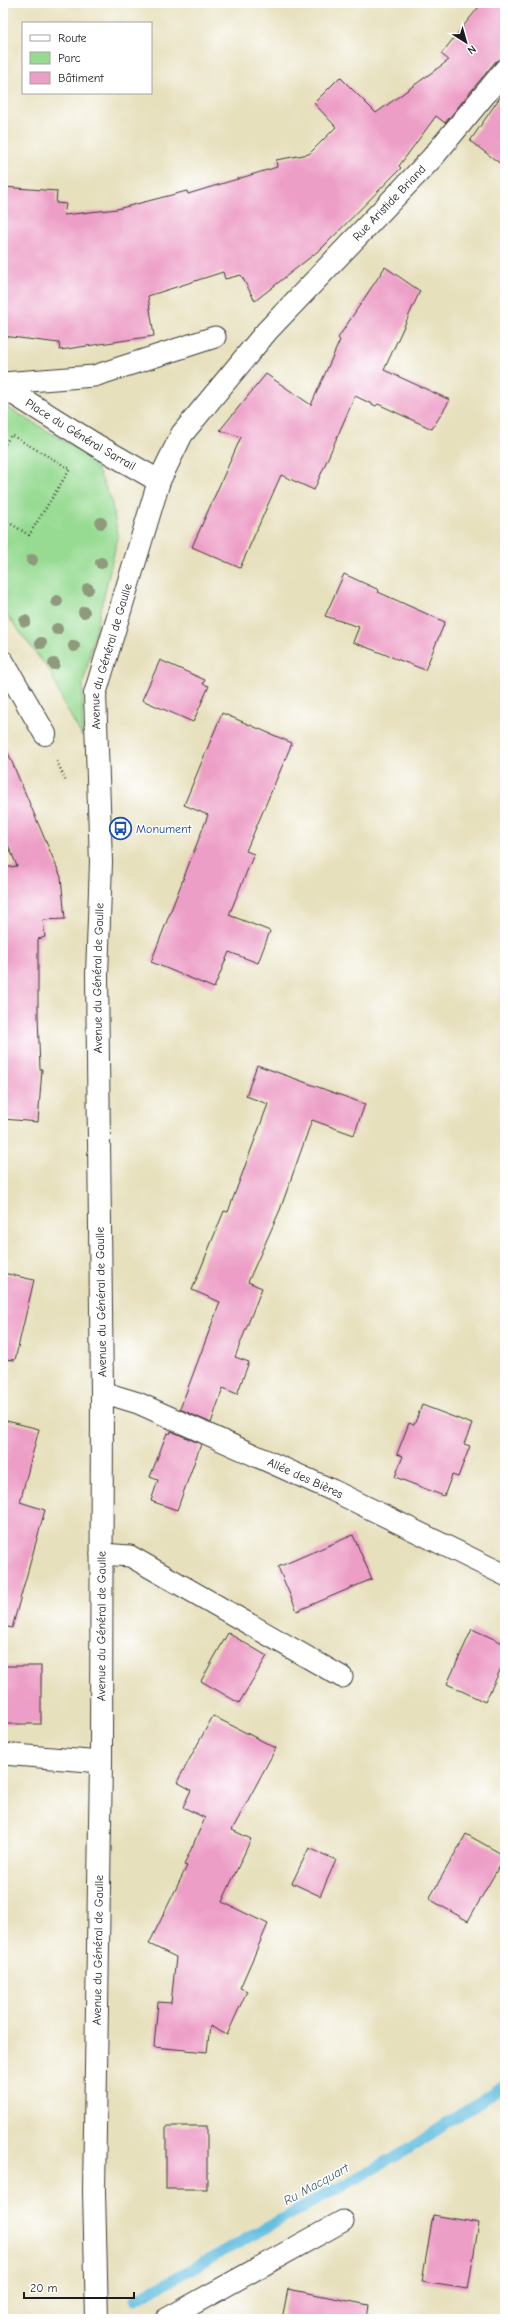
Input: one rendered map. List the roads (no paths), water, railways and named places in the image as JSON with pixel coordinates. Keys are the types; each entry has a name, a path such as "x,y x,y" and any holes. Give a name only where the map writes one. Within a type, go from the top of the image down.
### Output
{"street":[{"name":"Rue Aristide Briand","path":"267,330 432,158 505,70"},
{"name":"Avenue du Général de Gaulle","path":"97,2319 94,2191 101,1762 102,1392 97,975 101,862 95,694 159,481 182,434 267,330"},
{"name":"Place du Général Sarrail","path":"3,387 96,445 159,481"},
{"path":"3,662 45,734"}],"lane":[{"path":"3,383 94,376 215,337"},
{"name":"Allée des Bières","path":"102,1392 138,1404 332,1490 505,1575"},
{"path":"101,1554 130,1556 342,1677"},
{"path":"3,1754 101,1762"},
{"path":"166,2319 343,2221"}],"waterway":[{"name":"Ru Macquart","path":"135,2300 407,2150 505,2085"}],"place":[{"name":"Monument","path":"120,829"}]}
